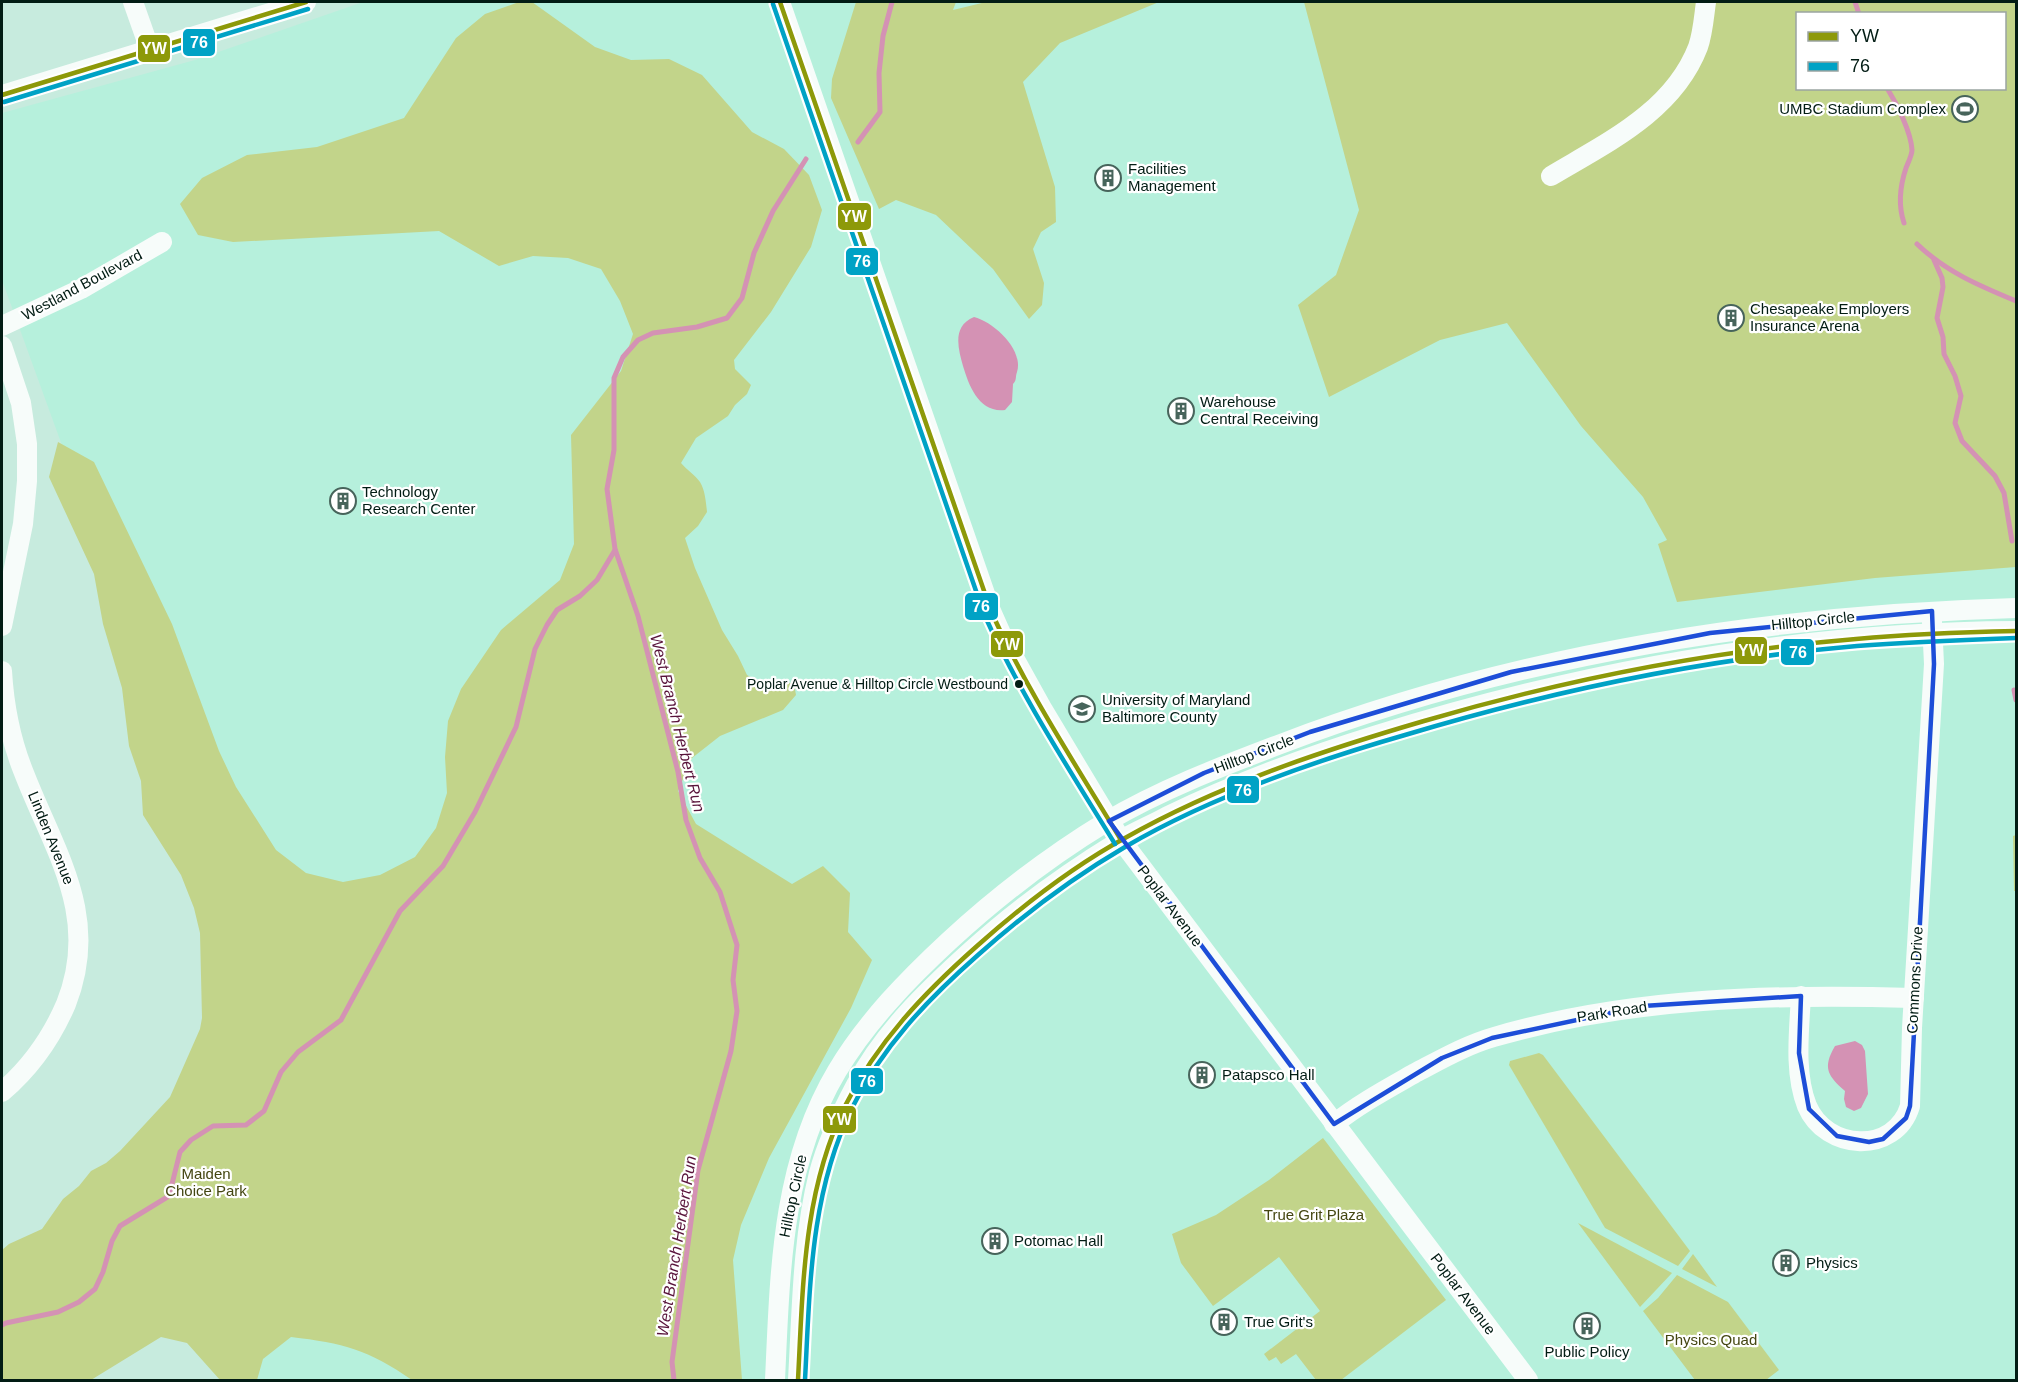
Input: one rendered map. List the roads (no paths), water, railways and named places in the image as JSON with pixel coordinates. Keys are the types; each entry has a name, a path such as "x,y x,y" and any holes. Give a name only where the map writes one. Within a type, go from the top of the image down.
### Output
{"street":[{"path":"133,2 150,50"},
{"path":"2,95 306,2"},
{"name":"Poplar Avenue","path":"780,2 991,611 1003,638 1038,701 1122,840 1528,1380"},
{"path":"1551,176 1627,131 1650,114 1687,69 1698,46 1706,2"},
{"name":"Westland Boulevard","path":"2,326 81,289 162,242"},
{"path":"2,346 21,403 27,444 27,481 22,524 2,626"},
{"name":"Hilltop Circle","path":"775,1380 781,1265 787,1211 797,1166 814,1118 837,1071 871,1023 911,976 972,920 1039,866 1109,821 1204,773 1311,732 1403,702 1511,672 1603,652 1710,633 1818,620 1932,610 2016,608"},
{"name":"Commons Drive","path":"1801,996 1799,1053 1802,1091 1809,1109 1821,1125 1837,1136 1869,1142 1883,1138 1899,1127 1906,1118 1910,1106 1914,998 1933,678 1932,610"},
{"name":"Hilltop Circle","path":"798,1380 804,1264 810,1213 824,1159 836,1126 858,1082 890,1033 928,990 988,936 1054,883 1122,840 1213,794 1318,753 1434,717 1516,695 1711,657 1822,642 2016,631"},
{"name":"Linden Avenue","path":"2,671 3,697 23,772 62,859 74,896 79,939 74,982 58,1023 39,1053 20,1076 2,1092"},
{"name":"Park Road","path":"1334,1124 1370,1098 1442,1058 1492,1038 1587,1015 1643,1006 1714,999 1801,996 1914,998"}],"waterway":[{"name":"West Branch Herbert Run","path":"858,142 880,112 879,73 883,36 892,2"},
{"path":"1855,2 1858,12"},
{"path":"1888,90 1906,127 1912,150 1901,189 1900,202 1904,223"},
{"name":"West Branch Herbert Run","path":"674,1380 672,1362 698,1170 731,1051 737,1011 733,980 737,945 720,892 700,858 686,820 678,772 638,616 615,549 607,489 614,450 614,378 623,357 638,340 653,333 697,327 727,318 742,298 754,253 773,211 806,159"},
{"path":"1917,244 1952,270 2016,301"},
{"path":"1934,260 1942,278 1943,287 1937,318 1943,337 1944,354 1955,376 1961,396 1955,423 1962,441 1995,476 2004,493 2012,541"},
{"path":"2,1325 58,1312 79,1302 95,1289 103,1272 112,1241 120,1226 169,1196 180,1152 191,1140 213,1126 246,1125 264,1111 281,1072 298,1052 341,1020 400,911 443,866 475,812 516,727 535,649 547,625 557,610 580,596 597,580 615,550"},
{"path":"2014,690 2016,700"}],"place":[{"name":"UMBC Stadium Complex","path":"1965,109"},
{"name":"Facilities Management","path":"1108,178"},
{"name":"Chesapeake Employers Insurance Arena","path":"1731,318"},
{"name":"Warehouse Central Receiving","path":"1181,411"},
{"name":"Technology Research Center","path":"343,501"},
{"name":"Poplar Avenue & Hilltop Circle Westbound","path":"1019,684"},
{"name":"University of Maryland Baltimore County","path":"1082,709"},
{"name":"Patapsco Hall","path":"1202,1075"},
{"name":"Potomac Hall","path":"995,1241"},
{"name":"Physics","path":"1786,1263"},
{"name":"True Grit's","path":"1224,1322"},
{"name":"Public Policy","path":"1587,1326"}],"park label":[{"name":"Maiden Choice Park","path":"206,1182"},
{"name":"True Grit Plaza","path":"1314,1215"},
{"name":"Physics Quad","path":"1711,1340"}]}
